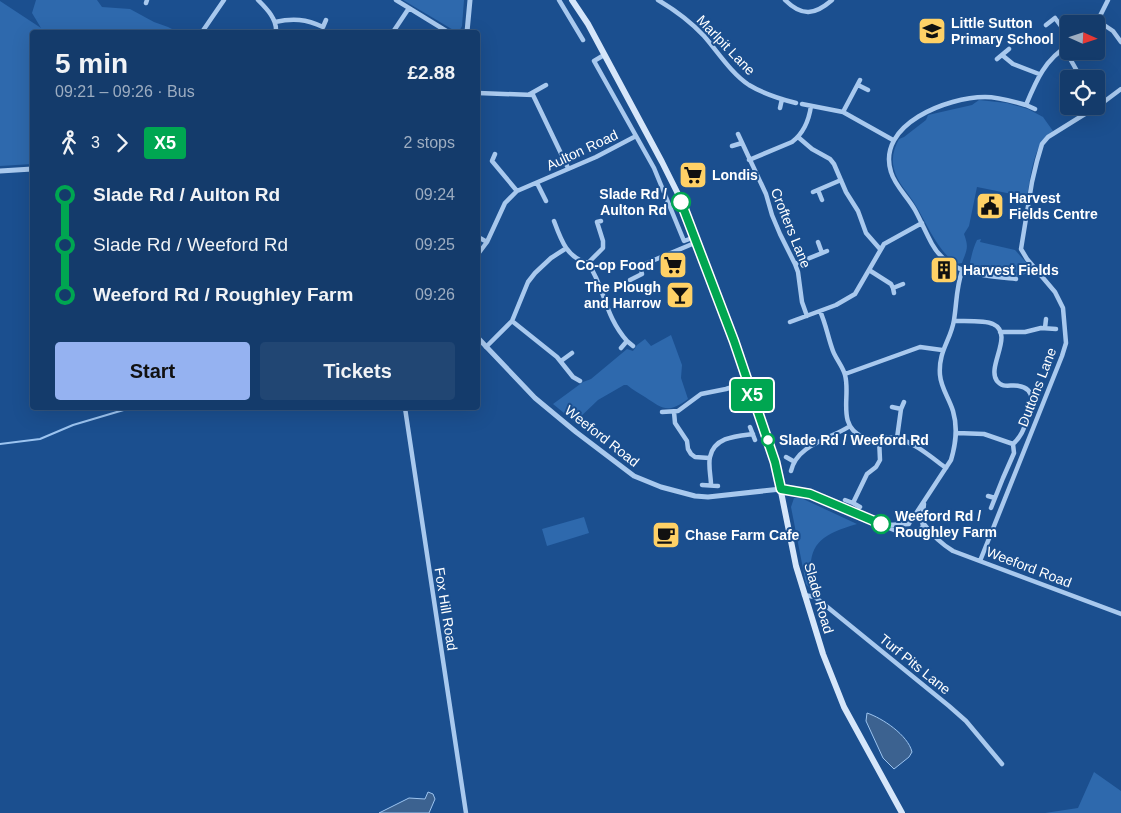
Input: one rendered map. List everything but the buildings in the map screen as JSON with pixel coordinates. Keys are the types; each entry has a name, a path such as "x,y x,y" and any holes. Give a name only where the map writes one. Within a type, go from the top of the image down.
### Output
{"main road":[{"name":"Slade Road","path":"572,0 588,24 679,196 748,382 775,462 796,566 825,662 862,744 902,813"}],"street":[{"path":"203,30 224,0"},
{"path":"258,0 268,9 275,22 276,30"},
{"path":"396,0 445,30"},
{"path":"467,30 470,0"},
{"path":"558,0 583,40"},
{"name":"Marlpit Lane","path":"658,0 676,11 703,36 747,84 760,91 799,104 843,112 892,140"},
{"path":"785,0 799,10 808,12 821,10 832,0"},
{"path":"1100,15 1108,0"},
{"path":"394,30 409,8"},
{"path":"1046,25 1054,18 1060,26"},
{"path":"275,22 289,19 302,20 323,27"},
{"path":"322,30 326,20"},
{"path":"577,30 588,24"},
{"path":"1105,26 1113,31 1121,42"},
{"path":"997,58 1009,49"},
{"path":"1026,105 1040,74 1051,58 1060,51"},
{"path":"604,55 594,61 654,168 684,240 696,240"},
{"path":"1002,55 1013,64 1040,74"},
{"path":"843,112 859,82 868,90"},
{"path":"480,94 530,94 546,85"},
{"name":"Duttons Lane","path":"980,561 1066,343 1063,308 1055,292 1027,259 1022,249 1032,182 1040,150 1044,141 1121,89"},
{"path":"530,94 534,96 568,168"},
{"path":"617,102 627,96"},
{"path":"1016,278 978,275 962,271 948,262 932,245 922,223 890,171 890,154 892,140 902,130 921,114 949,103 974,97 998,98 1026,105 1035,110"},
{"path":"780,108 782,99"},
{"path":"749,160 792,142 798,137 806,124 811,106"},
{"name":"Crofters Lane","path":"738,134 766,194 774,221 795,264 798,272 802,302 807,316"},
{"name":"Aulton Road","path":"517,190 596,157 636,136"},
{"path":"798,137 812,149 830,159 838,170 869,239 880,250"},
{"path":"732,146 742,142"},
{"path":"492,161 495,154"},
{"path":"480,251 494,229 498,214 517,190 492,161 486,161"},
{"path":"654,168 663,163"},
{"path":"0,171 30,168"},
{"path":"822,200 816,191 841,180"},
{"name":"Aulton Road","path":"537,183 546,201"},
{"path":"588,263 603,248 604,241 599,221 594,215"},
{"path":"554,221 565,248 579,261 588,263 601,287 610,316 620,333 633,346"},
{"path":"790,322 841,303 855,294 880,250 891,239 922,223"},
{"path":"480,238 487,242"},
{"path":"630,280 642,274 640,266 696,240"},
{"path":"795,264 824,252 818,242"},
{"path":"486,347 512,321 528,282 551,258 565,248"},
{"path":"869,270 891,284 893,290 903,284"},
{"path":"924,503 923,522 920,531 914,532 909,524 946,468 954,450 957,433 953,411 943,388 940,375 942,350 954,321 958,285 962,271"},
{"path":"1009,278 1009,284"},
{"path":"820,311 826,323 832,350 845,374 846,413 850,426 863,438 897,438 922,450 946,468"},
{"path":"1045,328 1046,319"},
{"path":"512,321 561,361 573,377 580,381"},
{"path":"954,321 990,323 994,324 1000,332 1000,349 994,372 997,381 1003,386 1021,386 1032,399 1032,406 1020,437 1013,444"},
{"path":"1000,332 1025,332 1045,328 1056,329"},
{"name":"Weeford Road","path":"480,340 535,398 634,476 661,487 695,496 708,497 781,489 810,494 894,530 914,532"},
{"path":"621,348 627,341"},
{"path":"845,374 920,347 942,350"},
{"path":"561,361 572,353"},
{"path":"662,412 674,412 701,394 748,382"},
{"path":"897,438 901,409 904,402"},
{"path":"892,407 901,409"},
{"name":"Fox Hill Road","path":"405,410 466,813"},
{"path":"674,412 675,423 687,441 691,454 695,457 709,458"},
{"path":"791,471 793,461 819,441 850,426"},
{"path":"750,427 755,440"},
{"path":"957,433 984,434 1013,444"},
{"path":"711,485 709,458 715,447 722,440 731,436 752,434"},
{"path":"853,503 868,474 876,467 880,460 879,438"},
{"path":"991,508 1014,453 1013,444"},
{"path":"786,457 793,461"},
{"path":"702,485 718,486"},
{"path":"988,496 995,498"},
{"path":"845,500 860,506"},
{"path":"913,518 918,517 923,522"},
{"name":"Weeford Road","path":"923,522 932,535 953,551 1121,614"},
{"name":"Weeford Road","path":"883,525 897,526 909,524"},
{"name":"Weeford Road","path":"920,531 932,535"},
{"name":"Turf Pits Lane","path":"804,595 815,597 949,706 966,721 1002,764"}],"shaded area":[{"path":"36,0 97,0 102,7 130,9 174,30 30,30 30,164 0,166 0,1 41,28 32,13"},
{"path":"403,0 464,0 462,26 460,30 453,30"},
{"path":"979,100 1007,103 1028,109 1043,117 1053,131 1046,136 1037,152 1027,197 977,187 969,226 964,234 967,246 966,251 962,263 956,264 933,237 898,179 893,165 893,157 899,139 926,120 928,115 972,105"},
{"path":"981,239 980,242 1015,250 1033,270 1019,277 973,270 969,267 972,253 977,240"},
{"path":"671,335 682,365 681,378 688,399 681,404 670,408 661,407 627,385 624,385 598,400 575,422 553,404 583,382 591,379 627,349 633,351 645,339 651,346"},
{"path":"794,498 801,498 857,524 832,533 817,545 811,563 812,591 806,584 791,507"},
{"path":"584,517 589,533 547,546 542,529"},
{"path":"867,713 894,728 910,746 912,752 909,757 894,769 883,758 866,721"},
{"path":"1094,772 1121,791 1121,813 1045,813 1078,808"},
{"path":"428,792 433,794 435,799 429,813 379,813 409,798 425,799"}],"waterway":[{"path":"0,444 40,439 73,425 124,410"}],"bus line":[{"name":"X5","path":"681,202 734,341 763,424 781,489 810,494 881,524"}],"place":[{"name":"Little Sutton Primary School","path":"932,31"},
{"name":"Londis","path":"693,175"},
{"name":"Slade Rd / Aulton Rd","path":"681,202"},
{"name":"Harvest Fields Centre","path":"990,206"},
{"name":"Co-op Food","path":"673,265"},
{"name":"Harvest Fields","path":"944,270"},
{"name":"The Plough and Harrow","path":"680,295"},
{"name":"Slade Rd / Weeford Rd","path":"768,440"},
{"name":"Weeford Rd / Roughley Farm","path":"881,524"},
{"name":"Chase Farm Cafe","path":"666,535"}]}
